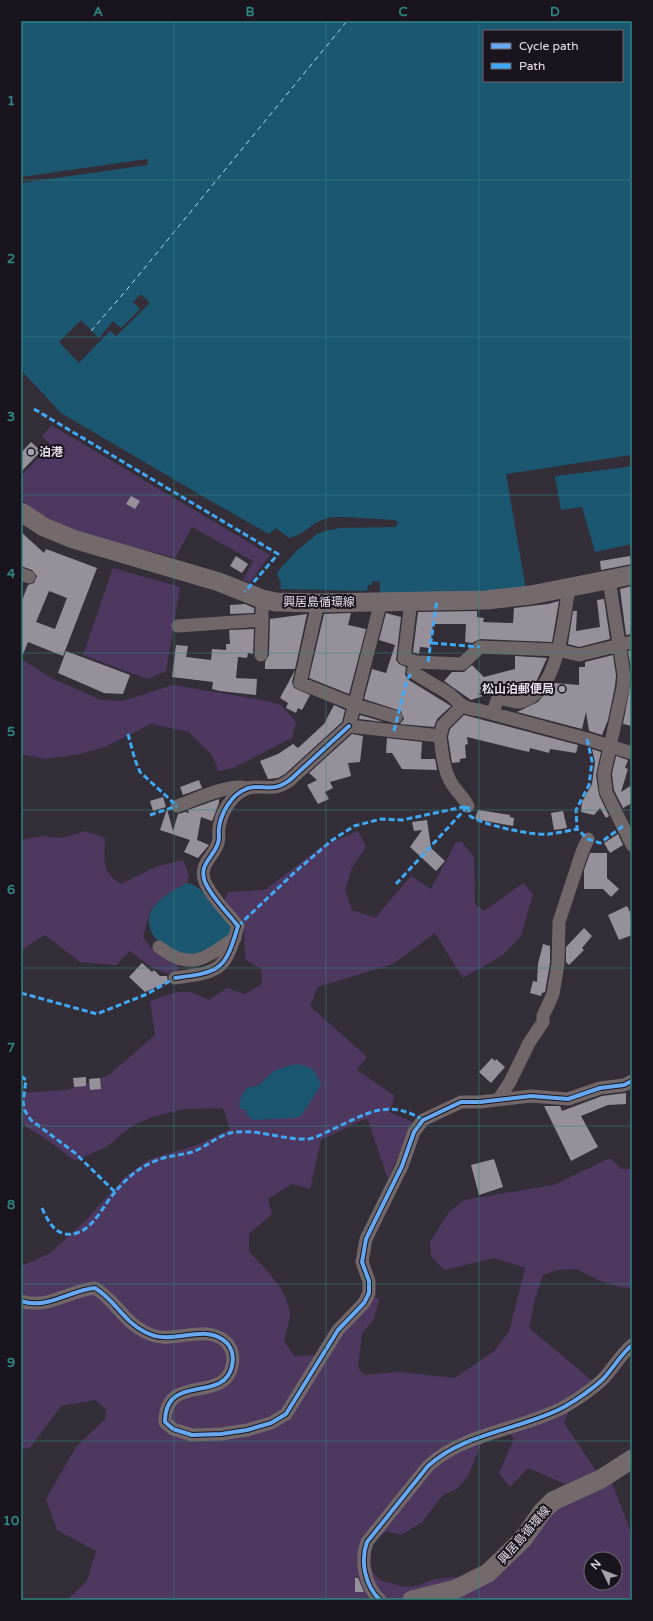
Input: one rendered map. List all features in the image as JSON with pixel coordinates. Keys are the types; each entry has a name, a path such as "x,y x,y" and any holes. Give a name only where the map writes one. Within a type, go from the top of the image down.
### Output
{"main road":[{"name":"興居島循環線","path":"21,512 44,527 73,539 219,582 262,599 282,602 318,603 486,600 531,595 632,576"},
{"name":"興居島循環線","path":"412,1600 456,1589 488,1573 523,1539 542,1512 553,1501 601,1479 632,1459"}],"street":[{"path":"609,580 618,645 624,675 628,686 610,746 604,774 606,792 632,845"},
{"path":"493,713 498,697 518,702 540,692 556,660 569,587"},
{"path":"261,655 262,599"},
{"path":"177,806 242,786 247,788 279,786 290,780 349,726 381,601"},
{"path":"411,601 404,658 416,662 462,664 480,647 558,650 579,655 632,642"},
{"path":"318,603 300,682 355,704 396,717"},
{"path":"178,626 262,620"},
{"path":"416,662 413,672 433,686 444,690 462,706 493,713 632,753"},
{"path":"462,706 443,725 440,736 444,763 450,781 464,798 468,806"},
{"path":"349,726 440,736"},
{"path":"175,978 208,973 222,965 228,956 238,926 210,889 205,881 203,871 205,863 219,843 218,829 221,816 234,798 247,788"},
{"path":"498,1100 510,1082 529,1043 543,1022 543,1016 553,994 558,964 559,922 582,852 588,839"},
{"path":"159,947 168,955 183,960 196,961 210,954 234,938"},
{"path":"21,1301 37,1304 49,1302 82,1289 95,1288 112,1300 132,1325 146,1333 162,1337 199,1334 212,1335 222,1338 229,1346 233,1354 232,1367 226,1378 214,1386 177,1394 168,1402 165,1412 165,1422 173,1429 192,1435 221,1434 247,1430 271,1423 286,1414 338,1330 364,1303 370,1293 369,1281 362,1262 366,1239 402,1166 414,1132 423,1120 462,1102 531,1096 568,1100 600,1088 624,1085 632,1081"},
{"path":"380,1600 367,1578 364,1567 363,1552 367,1542 428,1466 455,1446 545,1416 564,1406 584,1394 602,1380 632,1345"}],"shaded area":[{"path":"51,425 270,555 250,582 243,580 253,561 192,527 175,558 115,543 73,529 53,521 36,511 21,499 21,476 51,445 42,437"},
{"path":"113,568 180,587 166,671 147,679 83,655"},
{"path":"21,659 51,678 101,700 123,701 173,685 268,701 281,705 296,722 292,738 233,768 219,771 211,754 189,732 151,724 105,747 80,754 46,759 21,754"},
{"path":"85,831 105,838 105,864 114,879 121,884 155,867 183,860 189,874 187,883 157,903 150,911 143,937 150,947 161,957 178,963 179,970 173,974 155,969 130,951 116,965 80,962 45,935 21,950 21,840 42,836 63,838"},
{"path":"358,831 366,847 352,868 345,890 352,910 375,918 411,876 431,889 456,842 462,842 474,857 475,904 484,911 523,883 533,894 521,936 503,955 463,978 435,933 393,964 318,987 310,1006 367,1057 357,1070 395,1096 389,1112 413,1122 388,1179 367,1118 321,1140 310,1189 292,1184 268,1199 272,1214 249,1234 249,1252 280,1287 285,1296 290,1316 284,1341 294,1356 327,1355 374,1296 379,1300 374,1319 362,1333 358,1368 365,1375 398,1372 455,1378 494,1351 509,1332 525,1268 495,1258 444,1270 431,1256 430,1242 449,1212 464,1200 554,1185 610,1158 622,1169 632,1169 632,1288 619,1287 596,1279 577,1269 558,1270 543,1275 535,1299 529,1328 601,1388 569,1410 564,1423 594,1468 613,1485 632,1536 632,1600 67,1600 87,1581 96,1551 57,1530 46,1499 76,1447 105,1419 106,1410 96,1400 61,1406 30,1448 21,1449 21,1352 23,1346 21,1344 21,1264 24,1265 50,1253 84,1222 126,1176 150,1159 200,1144 230,1129 223,1108 184,1109 152,1117 132,1126 106,1147 75,1161 48,1140 26,1127 21,1120 21,1093 67,1090 109,1075 155,1035 150,1001 177,992 191,992 209,1000 227,988 245,994 262,984 261,969 245,959 244,929 224,902 228,892 265,890 321,847","holes":["269,1074 253,1120 244,1109 247,1088 263,1082","508,1432 514,1439 499,1473 510,1487 528,1468 565,1484 545,1497 490,1564 469,1576 435,1579 416,1586 404,1587 380,1580 373,1572 368,1560 373,1541 387,1531 401,1535 422,1522 443,1495 457,1489 468,1476 481,1444"]}],"water":[{"path":"21,21 632,21 632,455 506,474 526,590 380,595 380,582 372,581 372,585 368,585 367,591 280,589 281,583 277,574 279,570 302,545 318,533 336,528 356,526 395,527 398,523 395,520 334,517 318,522 299,534 289,538 276,528 269,534 61,413 21,370"},
{"path":"632,466 632,544 595,552 582,507 561,510 555,476"},
{"path":"187,883 200,889 206,895 219,909 233,929 213,949 204,955 197,957 183,954 159,942 150,928 150,913 154,906 166,895"},
{"path":"296,1064 312,1069 317,1075 321,1085 301,1116 294,1118 253,1120 246,1114 245,1109 240,1109 240,1100 247,1088 259,1085 275,1070"}],"pier":[{"path":"147,159 148,165 21,183 21,177"},
{"path":"141,294 150,303 116,336 110,331 79,363 59,342 81,320 99,338 113,321 121,328 140,309 133,302"},
{"path":"632,455 632,457 554,469 554,467"},
{"path":"632,464 632,466 555,476 555,474"},
{"path":"329,518 395,520 398,523 395,527 340,528 325,531 317,534 298,550 296,549 316,532 325,529 340,526 395,524 394,522 330,520 316,525 305,533 315,523"}],"building":[{"name":"泊港","path":"31,442 41,451 21,472 21,453"},
{"path":"131,496 140,501 135,509 126,504"},
{"path":"21,532 44,553 46,549 97,568 63,656 28,642 21,659 21,603 28,585 34,583 37,576 32,570 21,566","holes":["49,591 67,598 55,629 36,622"]},
{"path":"236,556 248,564 242,573 230,566"},
{"path":"630,556 632,564 601,570 600,561"},
{"path":"632,586 632,634 626,635 620,589"},
{"path":"604,599 610,639 579,647 568,644 573,611 577,611 576,631 600,627 597,600"},
{"path":"559,601 552,642 480,639 472,643 465,642 466,624 433,624 430,648 420,647 419,654 413,652 418,612 477,611 477,617 484,618 483,622 513,623 514,608 548,604"},
{"path":"245,604 254,608 254,613 230,614 230,605"},
{"path":"351,613 348,625 366,629 349,694 309,678 324,614"},
{"path":"386,613 401,617 396,660 399,664 406,667 405,674 407,679 451,706 437,719 434,727 400,724 404,719 401,711 364,699 372,669 386,673 395,645 379,640"},
{"path":"307,614 295,669 265,669 265,662 269,655 270,619"},
{"path":"254,629 253,654 248,653 247,658 238,657 236,678 257,679 256,695 212,689 213,682 172,677 176,645 188,646 186,657 211,660 212,649 226,650 226,644 230,644 229,630"},
{"path":"632,650 632,676 628,651"},
{"path":"66,651 130,675 123,694 104,693 58,673"},
{"path":"613,655 616,675 615,686 608,720 602,735 589,731 586,712 582,729 517,712 538,702 554,683 579,685 579,667 585,667 585,662"},
{"path":"515,656 547,658 537,680 526,690 524,682 505,685 478,694 483,696 471,700 444,681 452,672 464,672 472,665 484,677 515,669"},
{"path":"295,670 292,682 294,688 310,695 302,710 298,708 296,713 286,708 288,703 280,698"},
{"path":"632,676 632,726 623,724"},
{"path":"334,705 345,710 342,722 285,774 278,778 268,779 260,761 278,754 293,744 298,748 324,724"},
{"path":"360,715 384,722 359,719"},
{"path":"464,715 578,745 576,753 550,749 549,753 530,748 529,752 467,737 468,744 465,745 466,758 460,759 460,762 452,763 448,737 450,729"},
{"path":"352,734 363,736 360,762 348,763 351,776 330,782 333,788 325,792 329,799 318,804 307,785 317,780 309,773"},
{"path":"387,738 422,742 421,759 435,759 437,770 402,769 392,753 386,753"},
{"path":"592,749 601,752 596,775 599,795 609,816 606,818 600,808 594,815 581,812 582,802 592,784 595,762"},
{"path":"616,756 628,760 625,768 628,769 621,792 632,785 632,803 623,808 614,790 612,774"},
{"path":"199,780 202,788 183,795 180,787"},
{"path":"163,797 166,807 153,811 150,801"},
{"path":"219,799 219,803 212,821 201,817 197,840 209,845 198,858 184,852 190,840 160,830 167,809 173,831 178,814 185,812 189,813 188,810"},
{"path":"478,810 510,815 510,817 514,818 513,826 475,819"},
{"path":"563,811 567,828 554,830 551,813"},
{"path":"427,820 431,848 445,861 436,871 410,847 422,830 414,831 412,822"},
{"path":"618,834 623,845 610,853 604,843"},
{"path":"590,853 607,853 607,878 619,889 611,897 603,889 584,889 584,870"},
{"path":"627,906 632,916 632,935 619,940 608,915"},
{"path":"584,928 592,936 582,948 584,950 569,965 566,962 566,947"},
{"path":"543,944 550,946 550,963 545,992 542,993 541,996 530,993 533,981 537,982 538,964"},
{"path":"142,963 152,972 154,970 160,976 167,976 168,982 145,992 129,977"},
{"path":"492,1058 495,1061 496,1059 505,1067 491,1083 479,1072"},
{"path":"86,1077 86,1086 74,1087 73,1078"},
{"path":"100,1078 101,1089 90,1090 89,1079"},
{"path":"626,1093 626,1104 608,1105 581,1116 598,1147 571,1161 544,1106 560,1106 562,1111 602,1096"},
{"path":"494,1159 503,1187 479,1195 471,1165"},
{"path":"355,1578 358,1578 364,1592 355,1592"}],"ferry route":[{"path":"91,331 129,287 347,21"}],"marked path":[{"path":"34,409 278,554 245,592"},
{"path":"428,662 437,600"},
{"path":"432,643 480,647"},
{"path":"394,731 407,679 413,672"},
{"path":"128,734 140,772 177,806"},
{"path":"587,739 592,761 589,785 576,810 577,829 588,839 600,843 623,826"},
{"path":"150,815 177,806"},
{"path":"468,806 470,816 486,823 508,829 542,834 577,829"},
{"path":"396,884 468,806"},
{"path":"238,926 295,872 331,841 354,826 381,819 402,820 468,806"},
{"path":"21,993 97,1014 147,994 175,978"},
{"path":"21,1076 26,1080 23,1102 25,1111 31,1120 75,1153 115,1192"},
{"path":"42,1208 51,1225 59,1232 64,1234 77,1233 89,1226 94,1221 112,1196 132,1175 141,1168 160,1159 198,1150 226,1134 247,1132 308,1139 314,1138 356,1118 388,1109 410,1113 423,1120"}],"cycle path":[{"path":"175,978 202,974 218,967 224,961 229,952 238,926 212,894 203,876 205,865 219,841 220,822 224,811 231,800 246,789 254,787 275,787 286,783 349,726"},
{"path":"21,1301 40,1303 95,1288 102,1293 131,1323 149,1334 160,1337 204,1334 220,1338 231,1348 233,1360 227,1377 218,1384 184,1392 174,1398 168,1407 165,1422 173,1429 192,1435 221,1434 247,1430 271,1423 286,1414 338,1330 364,1303 369,1293 369,1281 362,1262 366,1239 402,1166 414,1132 423,1120 461,1102 480,1102 531,1096 568,1099 600,1088 624,1085 632,1081"},
{"path":"380,1600 367,1581 365,1573 364,1557 367,1542 428,1466 443,1455 476,1438 530,1421 564,1407 589,1391 602,1380 632,1345"}],"place":[{"name":"泊港","path":"31,452"},
{"name":"松山泊郵便局","path":"562,689"}]}
